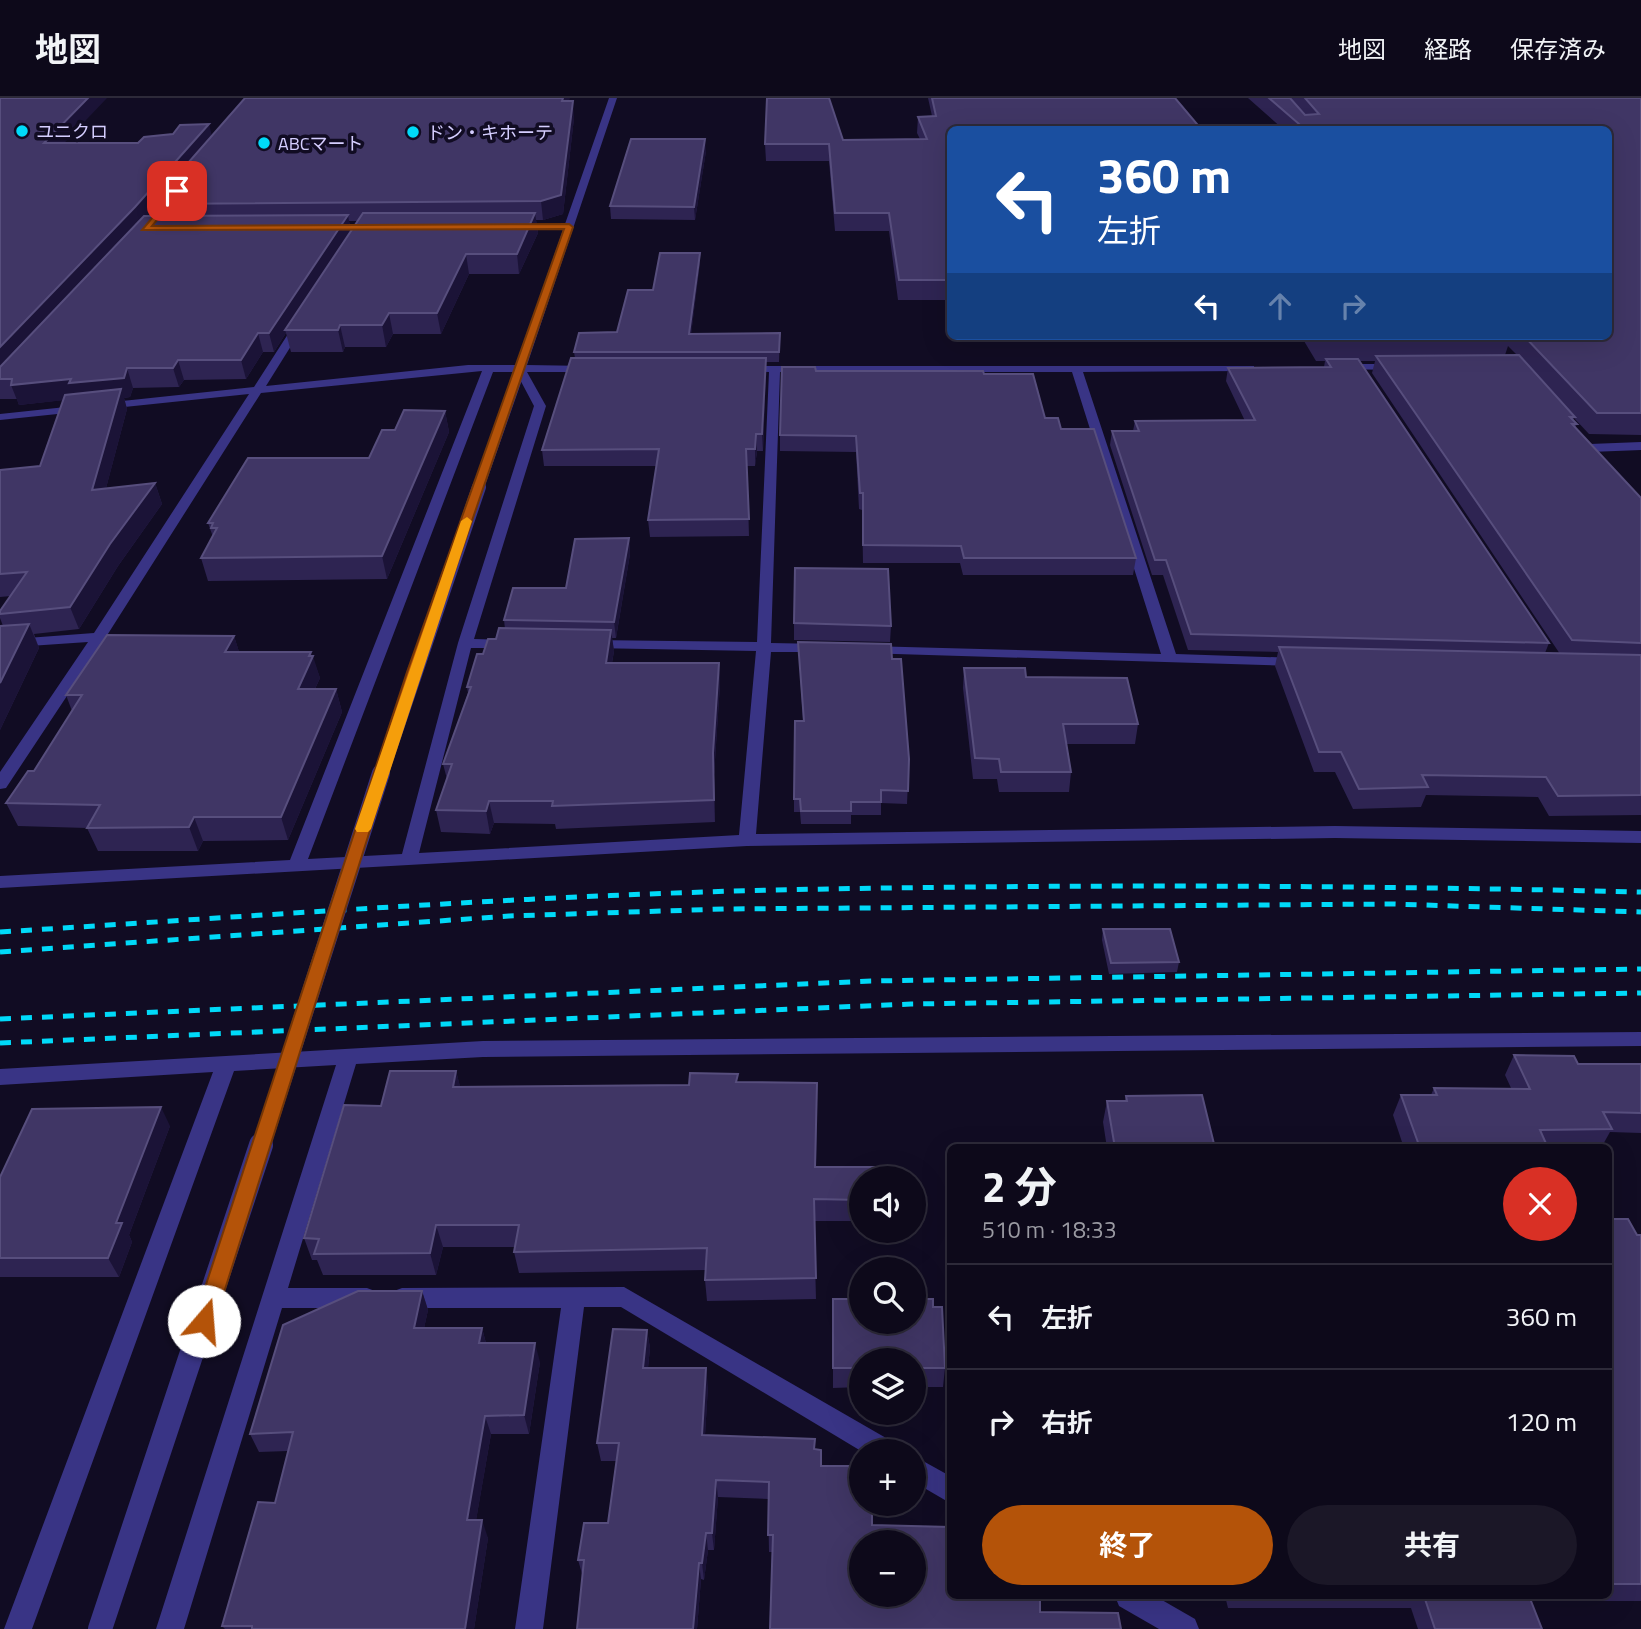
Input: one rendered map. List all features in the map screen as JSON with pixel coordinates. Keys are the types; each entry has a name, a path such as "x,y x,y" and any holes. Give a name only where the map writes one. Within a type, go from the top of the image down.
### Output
{"street":[{"path":"100,1629 196,1347 414,672 613,98"},
{"path":"500,227 569,227"},
{"path":"0,784 99,637 310,309"},
{"path":"1333,367 1364,373 1412,367"},
{"path":"297,865 489,368"},
{"path":"0,417 489,368 597,369"},
{"path":"1076,368 1170,659"},
{"path":"734,369 1266,368"},
{"path":"409,859 466,643 540,407 520,369"},
{"path":"747,840 764,646 775,369"},
{"path":"1581,438 1594,453 1641,446"},
{"path":"0,644 99,637"},
{"path":"466,643 533,644"},
{"path":"574,644 832,649"},
{"path":"859,649 1309,662"},
{"path":"0,882 747,840 1335,832 1641,837"},
{"path":"0,1077 483,1049 1641,1039"},
{"path":"170,1629 348,1058"},
{"path":"18,1629 226,1065"},
{"path":"529,1629 574,1297"},
{"path":"273,1298 624,1297 864,1439"},
{"path":"926,1475 947,1488"},
{"path":"1134,1599 1185,1629"}],"building":[{"path":"0,98 88,98 44,143 138,143 144,137 173,134 180,125 209,124 135,207 0,347"},
{"path":"245,98 563,98 562,101 573,101 561,195 541,201 152,204"},
{"path":"767,98 829,98 843,140 927,139 918,117 936,116 932,98 1175,98 1199,126 947,126 947,280 899,280 889,213 835,213 829,144 765,144"},
{"path":"1269,98 1290,98 1305,115 1319,114 1305,98 1641,98 1641,413 1597,413 1528,340 1612,340 1612,126 1301,126"},
{"path":"631,139 705,139 694,207 610,206"},
{"path":"363,213 535,213 517,254 466,254 437,313 389,313 382,325 340,325 338,330 285,330"},
{"path":"348,215 269,333 258,333 241,360 178,360 173,368 127,368 124,378 69,383 71,379 11,385 12,379 0,379 0,367 144,216"},
{"path":"660,253 700,253 689,334 780,333 779,352 574,352 579,333 617,332 628,290 653,290"},
{"path":"1519,355 1575,417 1570,417 1577,424 1572,424 1641,498 1641,643 1572,640 1376,356"},
{"path":"571,358 766,358 762,434 756,434 755,449 746,449 749,519 648,520 659,449 542,450"},
{"path":"1326,359 1358,359 1549,643 1191,634 1166,560 1155,560 1112,431 1139,431 1135,421 1255,420 1228,368 1331,367"},
{"path":"782,367 815,367 816,371 983,371 984,374 1033,374 1045,418 1058,418 1061,429 1094,429 1136,558 964,558 961,546 863,545 863,493 860,493 856,436 780,435"},
{"path":"121,389 92,490 155,483 110,544 70,607 0,614 27,572 0,574 0,470 40,466 65,395"},
{"path":"404,410 445,411 382,556 201,558 217,528 211,528 213,523 208,523 248,458 369,458 382,430 395,430"},
{"path":"629,538 614,622 504,620 513,588 566,588 575,539"},
{"path":"795,568 888,569 891,626 794,623"},
{"path":"29,624 0,683 0,626"},
{"path":"499,628 611,630 606,663 719,663 713,753 714,800 552,806 553,801 489,801 486,811 436,810 452,764 443,764 471,687 467,687 477,654 483,654 488,639 496,639"},
{"path":"107,635 234,636 225,652 311,652 309,656 313,656 298,689 336,689 281,817 194,817 189,827 87,828 100,805 6,803 28,771 34,771 82,695 66,695"},
{"path":"798,642 891,644 892,659 901,659 909,759 908,791 881,790 881,802 851,802 851,811 801,811 800,799 794,799 795,721 804,721"},
{"path":"1279,647 1641,655 1641,795 1558,796 1546,777 1422,775 1428,787 1359,789 1341,752 1319,752"},
{"path":"964,668 1025,668 1026,677 1127,678 1138,724 1063,724 1071,772 1001,772 999,759 975,758"},
{"path":"1103,929 1170,929 1179,962 1111,963"},
{"path":"1514,1055 1574,1056 1578,1064 1641,1064 1641,1113 1603,1112 1612,1129 1540,1130 1546,1144 1419,1144 1401,1095 1437,1095 1434,1088 1530,1089"},
{"path":"390,1071 456,1071 453,1087 689,1085 690,1073 738,1074 736,1082 817,1083 815,1167 849,1167 849,1200 814,1199 816,1278 705,1280 707,1248 514,1252 519,1225 436,1225 430,1253 314,1254 319,1239 304,1238 344,1105 381,1106"},
{"path":"1202,1095 1214,1144 1114,1144 1107,1101 1127,1101 1126,1096"},
{"path":"161,1107 116,1223 122,1223 108,1258 0,1258 0,1177 32,1109"},
{"path":"1612,1219 1628,1219 1637,1235 1641,1235 1641,1584 1612,1584"},
{"path":"358,1291 422,1291 414,1328 482,1328 479,1343 535,1343 524,1415 485,1416 467,1520 482,1520 465,1629 252,1629 252,1626 222,1626 258,1502 275,1503 293,1432 250,1434 283,1325"},
{"path":"833,1299 849,1299 849,1334 926,1334 926,1299 933,1299 933,1307 942,1307 945,1368 926,1368 926,1348 849,1348 849,1368 833,1368"},
{"path":"613,1329 647,1330 643,1368 706,1368 702,1435 815,1439 814,1449 821,1450 821,1466 849,1466 849,1516 872,1516 872,1525 947,1527 947,1599 1040,1599 1040,1612 1118,1613 1121,1629 770,1629 773,1535 768,1535 769,1482 716,1480 712,1533 706,1533 702,1563 699,1563 693,1629 577,1629 584,1560 578,1560 584,1523 608,1523 619,1443 597,1443"},
{"path":"1425,1599 1530,1599 1542,1629 1435,1629"}],"railway":[{"path":"0,932 484,902 775,890 1208,886 1641,892"},
{"path":"0,952 509,916 724,909 1392,904 1641,912"},
{"path":"0,1019 871,981 1641,969"},
{"path":"0,1043 911,1004 1641,993"}],"slow traffic":[{"path":"363,829 467,521"}],"place":[{"name":"ユニクロ","path":"22,131"},
{"name":"ドン・キホーテ","path":"413,132"},
{"name":"ABCマート","path":"264,143"}],"route":[{"path":"177,191 145,228 569,227 414,672 204,1321"}]}
